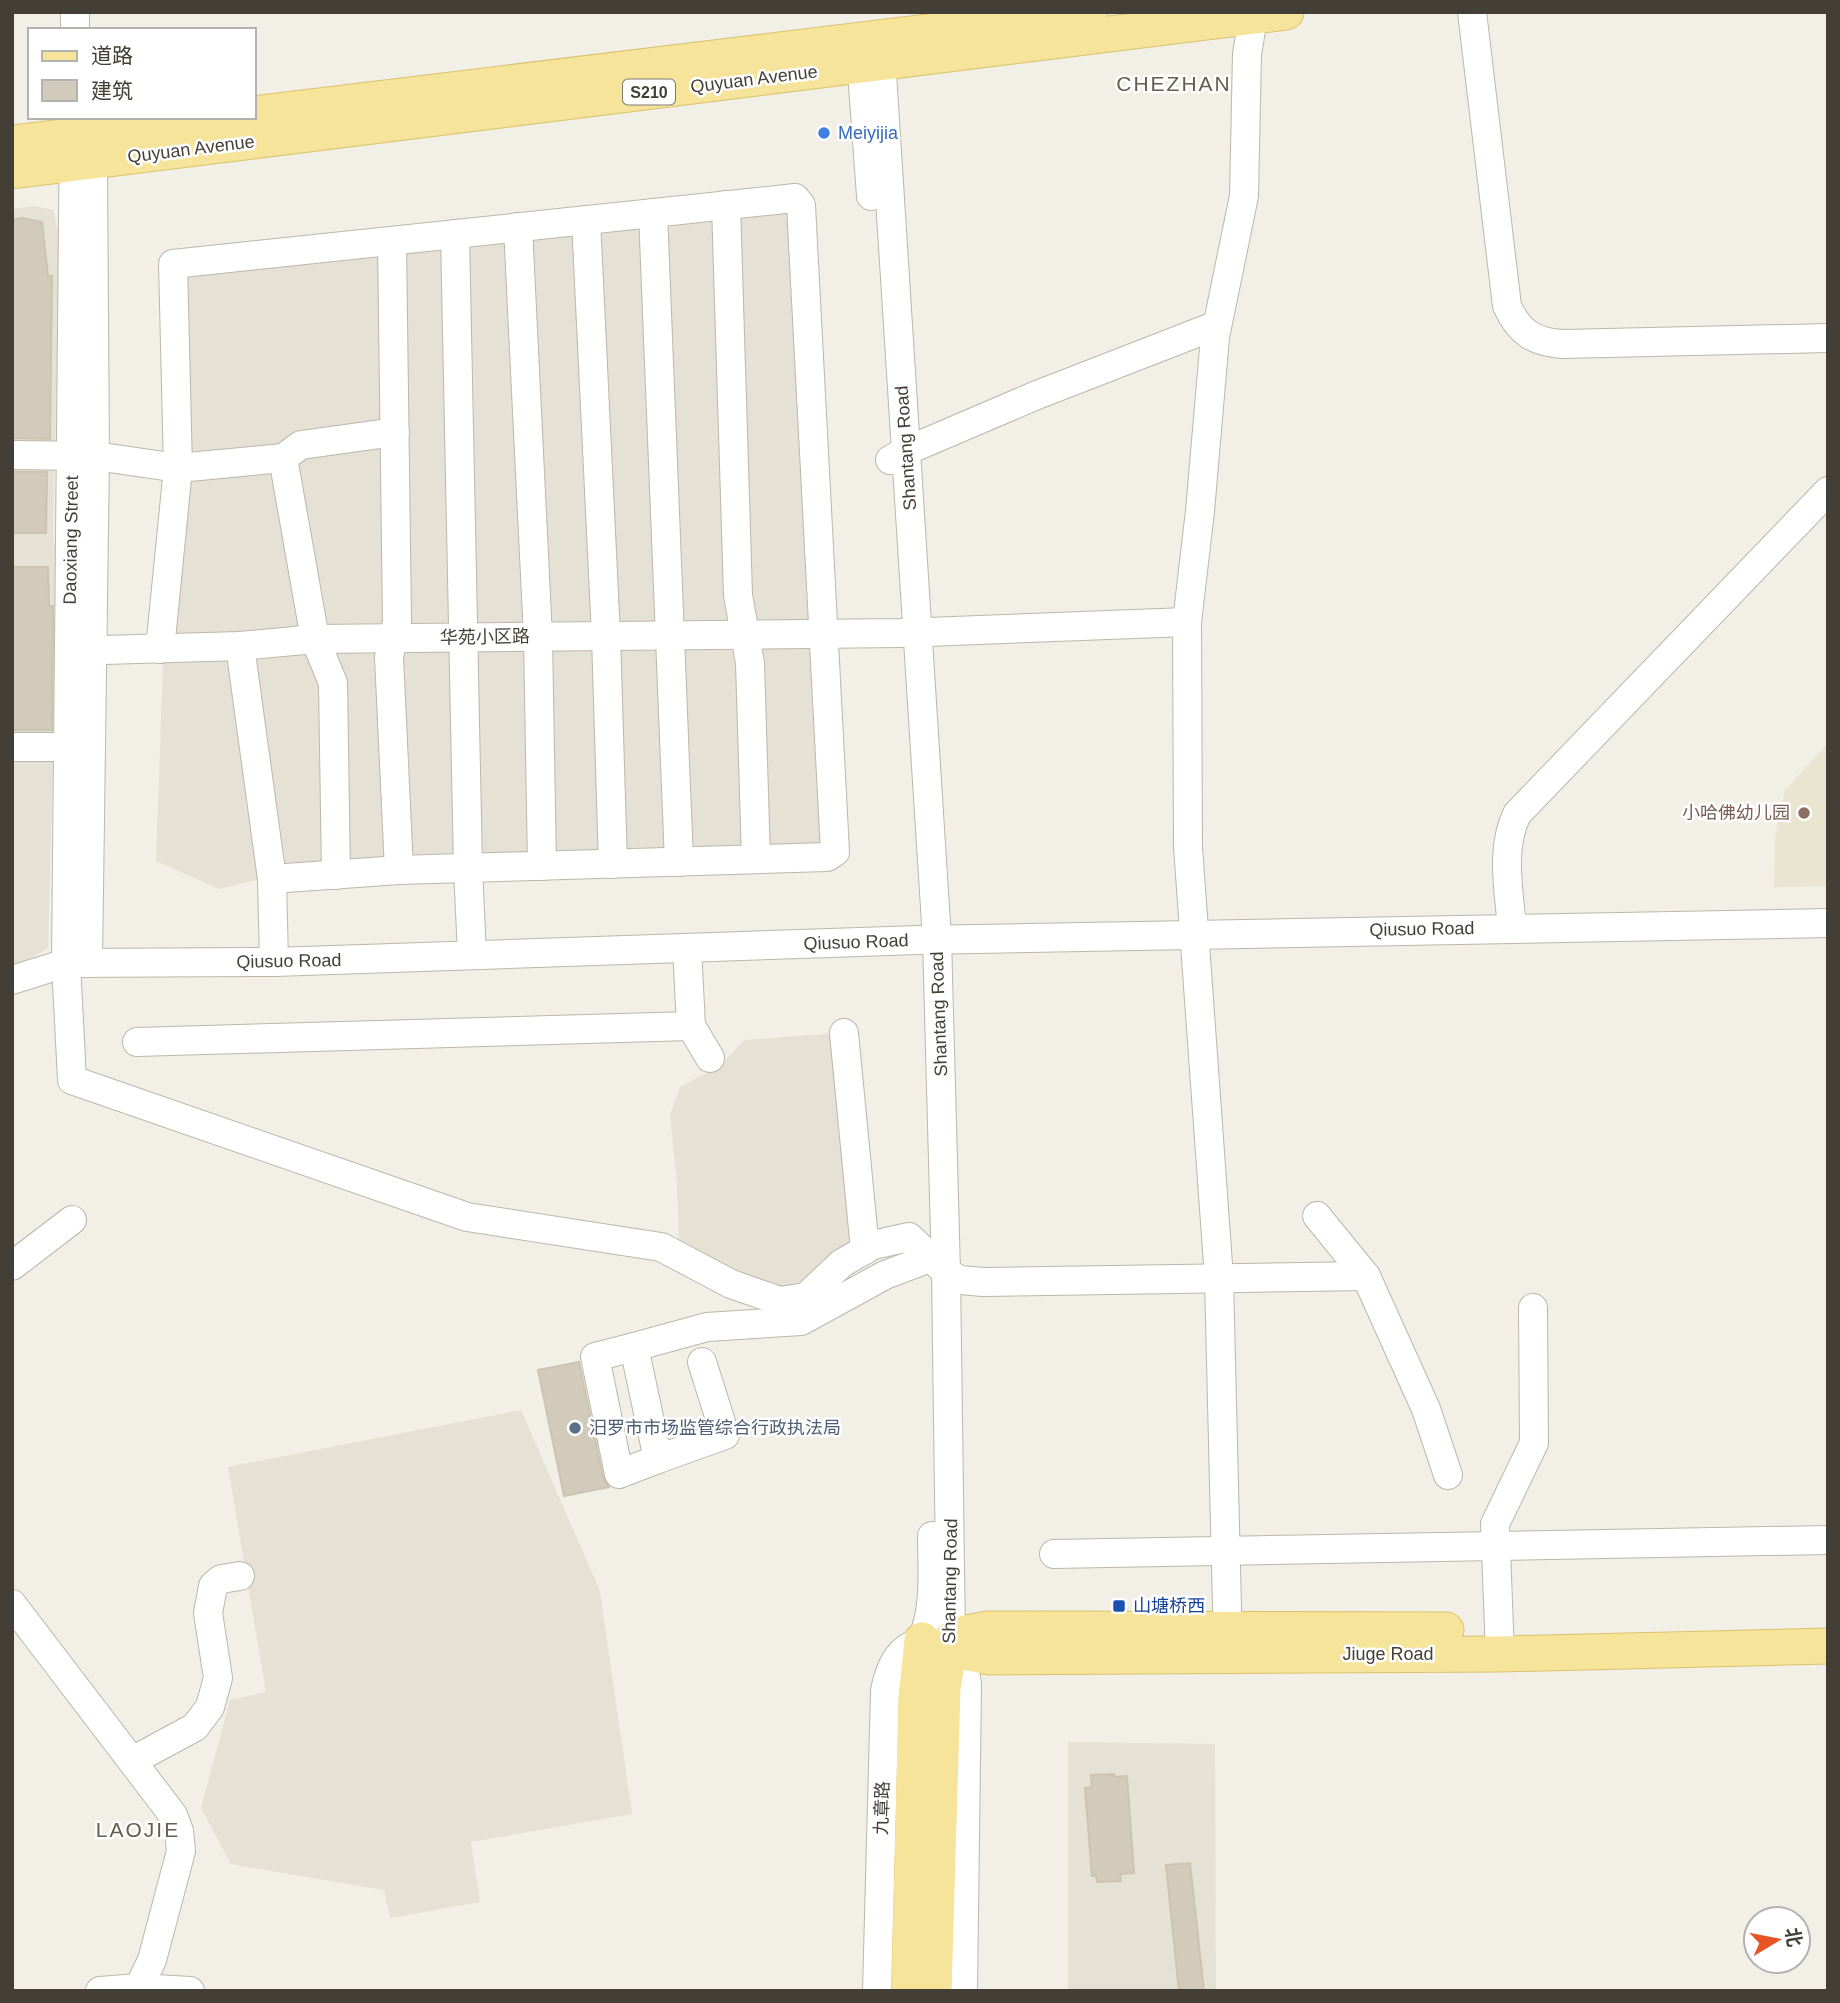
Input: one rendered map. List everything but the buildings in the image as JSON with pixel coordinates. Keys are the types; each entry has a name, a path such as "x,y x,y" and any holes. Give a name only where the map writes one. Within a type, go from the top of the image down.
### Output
{"main road":[{"name":"Quyuan Avenue","path":"256,114 871,52 1090,12"},
{"name":"Quyuan Avenue","path":"12,144 1147,21 1265,14"},
{"name":"Quyuan Avenue","path":"12,171 83,138 214,119"},
{"name":"Jiuge Road","path":"1501,1642 1828,1622"},
{"name":"Jiuge Road","path":"937,1640 969,1653 990,1657 1227,1643 1501,1642 1828,1646"},
{"name":"Shantang Road","path":"909,1991 916,1699 937,1640"},
{"name":"Shantang Road","path":"934,1991 943,1688 937,1640"}],"street":[{"path":"1472,12 1507,306 1515,323 1544,343 1563,344 1828,338"},
{"path":"1227,1643 1219,1278 1188,847 1187,622 1217,325 1244,196 1247,54 1265,14"},
{"name":"Shantang Road","path":"871,52 928,940 938,1265 937,1640"},
{"name":"Daoxiang Street","path":"77,963 67,747 81,651 83,138"},
{"path":"160,649 178,468 173,264 795,198 802,205 835,852 827,857 399,870 272,879"},
{"path":"726,205 738,595 750,663 756,859"},
{"path":"653,213 679,862"},
{"path":"586,220 606,636 612,864"},
{"path":"519,227 538,636 542,866"},
{"path":"454,234 472,955"},
{"path":"392,241 397,622 388,657 399,870"},
{"path":"897,456 1037,395 1217,325"},
{"path":"12,455 83,456 178,468 283,458 301,445 395,432"},
{"path":"283,458 314,639 333,683 336,875"},
{"path":"1512,928 1507,849 1509,829 1517,814 1828,491"},
{"name":"华苑小区路","path":"81,651 240,646 314,639 825,634 1187,622"},
{"path":"240,646 272,879 274,962"},
{"path":"81,651 77,963 72,1080 467,1217 661,1247 731,1284 780,1301 806,1297 842,1263 873,1245 909,1237 938,1265 960,1280 983,1282 1366,1276"},
{"path":"12,747 67,747"},
{"name":"Qiusuo Road","path":"12,980 77,963 274,962 928,940 1828,923"},
{"path":"687,948 691,1026 710,1058"},
{"path":"137,1042 691,1026"},
{"path":"844,1033 864,1250"},
{"path":"1317,1216 1366,1276 1426,1409 1448,1475"},
{"path":"12,1266 72,1220"},
{"path":"702,1362 725,1435 619,1474 595,1357 707,1327 801,1321 885,1275 938,1265"},
{"path":"1501,1642 1495,1524 1534,1443 1533,1308"},
{"path":"634,1347 658,1459"},
{"path":"1054,1555 1828,1540"},
{"path":"132,1761 195,1727 210,1707 218,1678 208,1613 213,1586 221,1579 240,1576"},
{"path":"12,1604 173,1815 179,1831 181,1851 152,1959 137,1990"},
{"path":"937,1640 964,1666 967,1684 962,1991"},
{"name":"九章路","path":"877,1991 885,1691 888,1674 908,1646 937,1640"},
{"path":"100,1991 190,1991"}],"shaded area":[{"path":"794,203 831,853 277,875 219,889 156,861 177,268"},
{"path":"34,206 53,210 60,240 53,535 58,562 48,948 12,969 12,209"},
{"name":"小哈佛幼儿园","path":"1828,743 1828,886 1774,887 1775,837 1785,790"},
{"path":"837,1033 858,1241 821,1277 774,1293 679,1243 677,1183 670,1115 680,1087 720,1066 744,1040"},
{"path":"521,1410 600,1591 632,1814 471,1842 480,1902 390,1918 384,1890 231,1864 201,1808 230,1700 266,1692 228,1467"},
{"path":"1068,1742 1215,1744 1216,1991 1068,1991"}],"place":[{"name":"Meiyijia","path":"824,133"},
{"name":"小哈佛幼儿园","path":"1804,813"},
{"name":"汨罗市市场监管综合行政执法局","path":"575,1428"},
{"name":"山塘桥西","path":"1119,1606"}],"district":[{"name":"CHEZHAN","path":"1174,84"},
{"name":"LAOJIE","path":"138,1830"}]}
